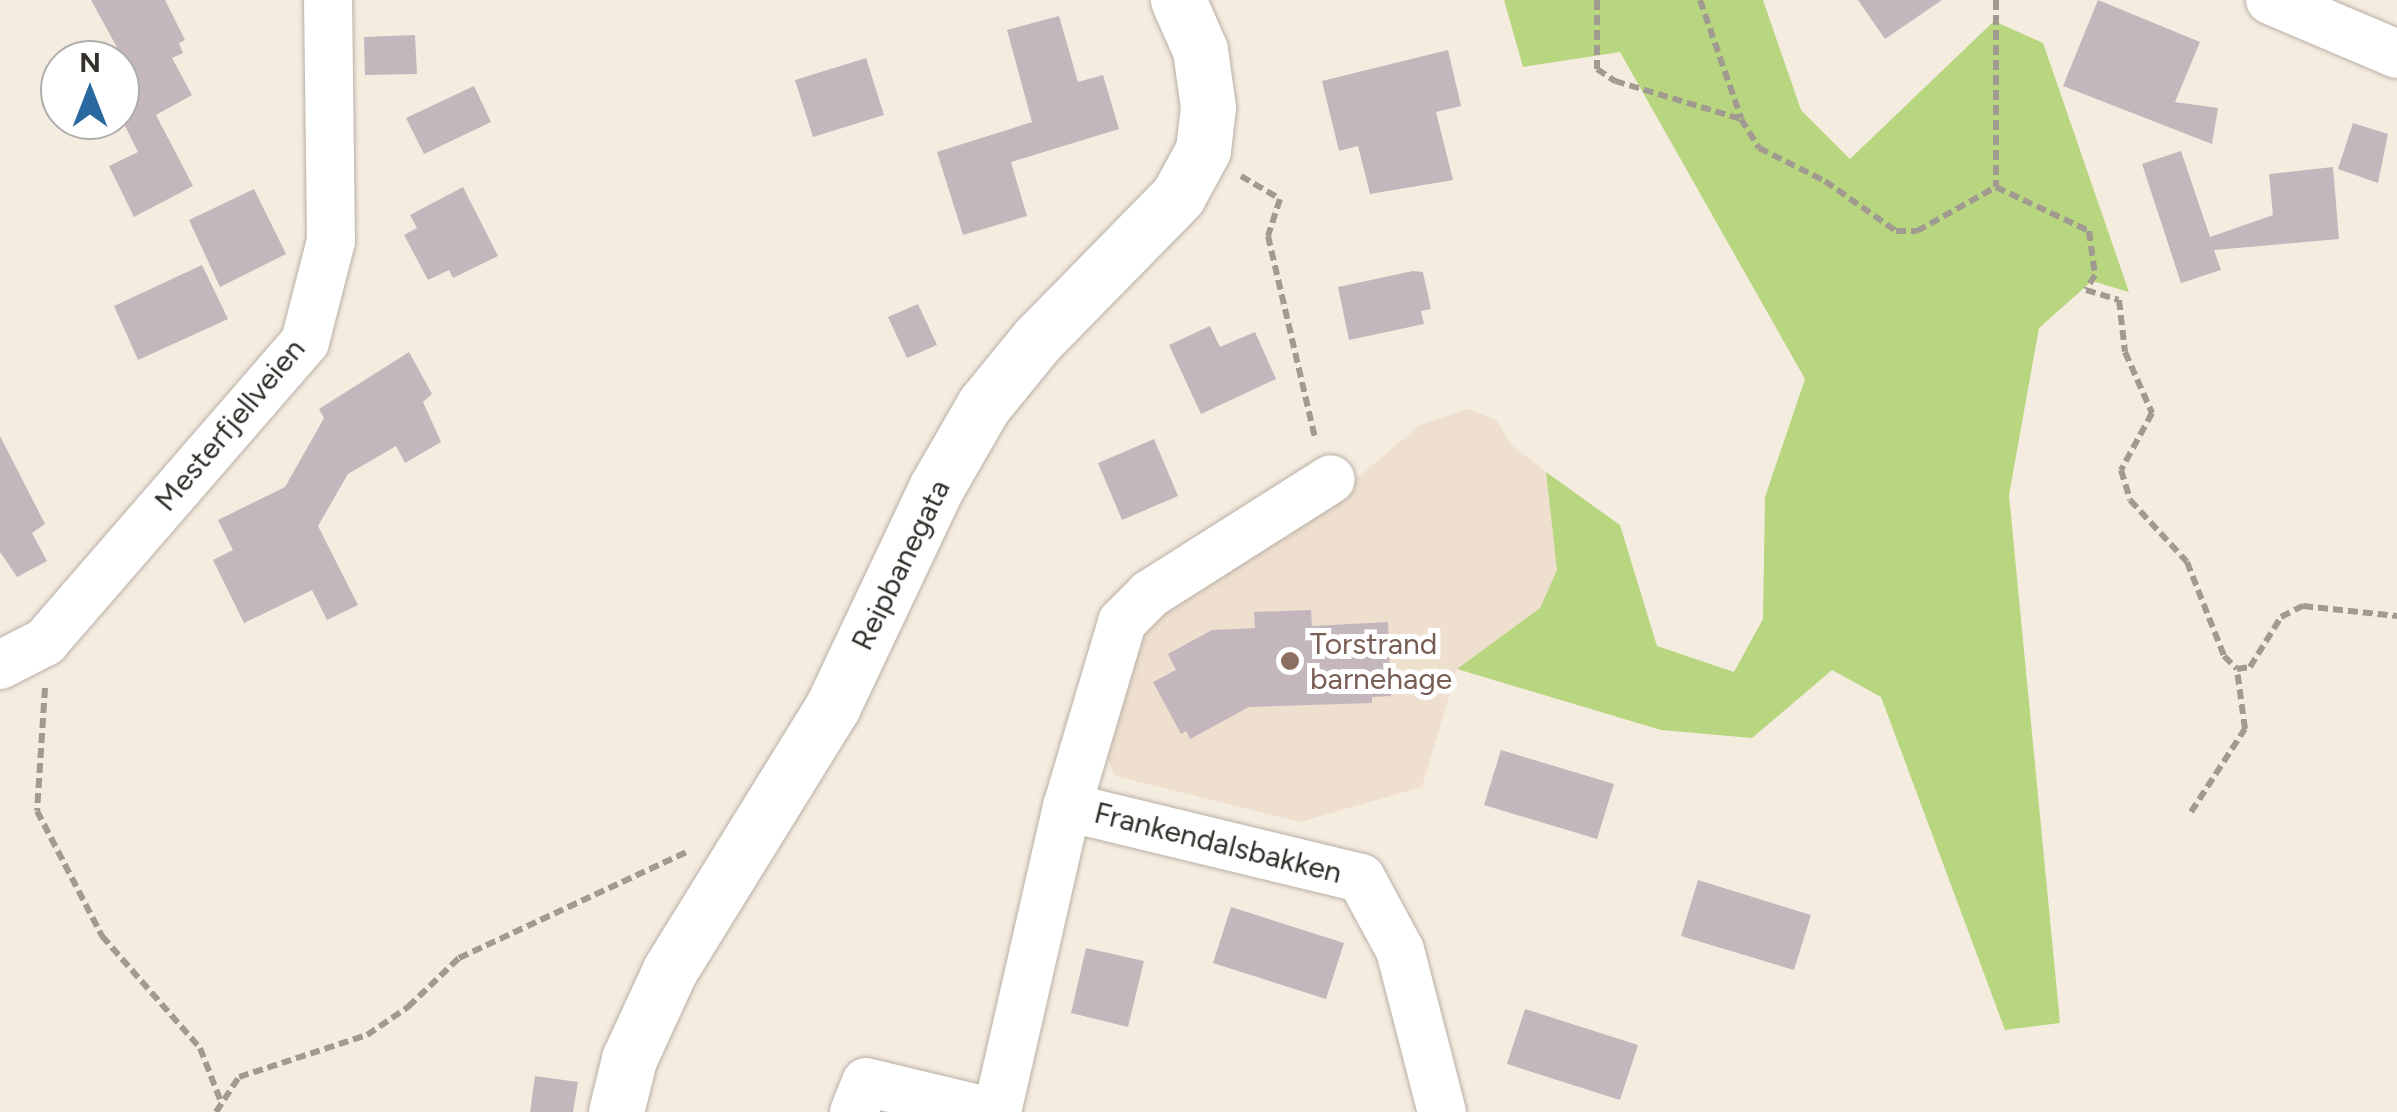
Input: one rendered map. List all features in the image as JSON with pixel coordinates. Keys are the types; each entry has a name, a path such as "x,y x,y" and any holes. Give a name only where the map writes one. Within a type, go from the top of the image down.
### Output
{"main road":[{"name":"Reipbanegata","path":"616,1112 629,1059 670,970 833,706 936,488 984,405 1037,340 1178,196 1203,150 1208,108 1200,50 1178,0"}],"street":[{"name":"Mesterfjellveien","path":"22,672 305,342 332,241 328,0"},
{"path":"2296,6 2397,54"},
{"name":"Frankendalsbakken","path":"994,1112 1066,807 1122,622 1150,594 1331,479"},
{"name":"Frankendalsbakken","path":"1066,807 1361,878 1400,950 1442,1112"},
{"path":"854,1112 866,1082 994,1112"}],"path":[{"path":"1597,0 1597,69 1615,81 1741,119"},
{"path":"1700,0 1741,119 1759,148 1825,182 1896,231 1916,231 1996,187"},
{"path":"1996,0 1996,187"},
{"path":"1248,178 1280,199 1268,236 1308,422 1331,479"},
{"path":"1996,187 2089,231 2094,276 2086,290 2119,300 2125,352 2152,413 2121,470 2130,500 2186,562 2224,656 2237,669 2244,729 2192,812"},
{"path":"2237,669 2250,667 2281,616 2302,606 2397,616"},
{"path":"22,672 46,741 35,784 37,811 102,936 200,1048 222,1104"},
{"path":"216,1112 239,1077 367,1035 408,1008 460,958 670,855"}],"shaded area":[{"path":"1468,409 1496,420 1512,445 1546,472 1557,570 1540,608 1457,669 1422,787 1300,822 1115,776 1108,759 1147,612 1337,495 1420,425"}],"green space":[{"path":"1504,0 1763,0 1801,110 1850,159 1994,21 2043,43 2129,292 2092,281 2039,328 2009,495 2060,1023 2005,1030 1881,697 1832,670 1752,738 1661,730 1457,669 1540,608 1557,570 1546,472 1620,525 1657,646 1734,672 1763,619 1765,497 1805,379 1620,52 1523,67"}],"building":[{"path":"91,0 165,0 185,40 179,43 183,53 172,58 192,95 156,115 193,186 134,217 109,166 138,152 132,140 140,140 140,40 113,40"},
{"path":"1858,0 1942,0 1885,39"},
{"path":"2098,0 2200,42 2175,102 2218,108 2212,144 2063,86"},
{"path":"1059,16 1078,82 1103,75 1119,129 1011,162 1027,216 963,235 937,152 1032,122 1007,30"},
{"path":"415,35 417,74 365,75 364,37"},
{"path":"1448,50 1461,106 1436,112 1453,180 1370,194 1358,146 1339,151 1322,81"},
{"path":"866,58 884,115 813,137 795,80"},
{"path":"474,86 491,122 424,154 406,118"},
{"path":"2353,123 2388,134 2378,183 2338,169"},
{"path":"2181,151 2210,237 2273,215 2269,174 2333,167 2339,239 2214,250 2221,270 2181,283 2142,164"},
{"path":"463,187 498,256 453,278 449,270 428,280 404,235 417,228 410,215"},
{"path":"254,189 286,254 220,287 189,220"},
{"path":"202,265 228,319 138,360 114,306"},
{"path":"1423,272 1431,309 1421,311 1424,324 1349,340 1338,287"},
{"path":"918,304 937,345 907,358 888,317"},
{"path":"1210,326 1220,347 1255,332 1276,379 1201,414 1169,345"},
{"path":"409,352 432,394 423,402 441,442 405,463 396,446 348,474 318,526 358,605 327,620 312,590 244,623 213,560 233,550 218,520 285,487 324,418 319,409"},
{"path":"0,436 45,524 32,533 47,561 17,577 0,552"},
{"path":"1154,439 1178,496 1122,520 1098,463"},
{"path":"1311,610 1312,626 1388,622 1391,696 1372,697 1372,703 1249,707 1190,739 1186,731 1181,734 1153,682 1176,670 1168,654 1212,630 1255,628 1254,612"},
{"path":"1501,750 1614,784 1597,839 1484,805"},
{"path":"1698,880 1811,915 1794,970 1681,936"},
{"path":"1231,907 1344,943 1326,999 1213,963"},
{"path":"1086,948 1144,961 1128,1027 1071,1013"},
{"path":"1525,1009 1638,1045 1620,1100 1507,1064"},
{"path":"535,1076 578,1082 573,1112 530,1112"}],"place":[{"name":"Torstrand barnehage","path":"1290,661"}]}
